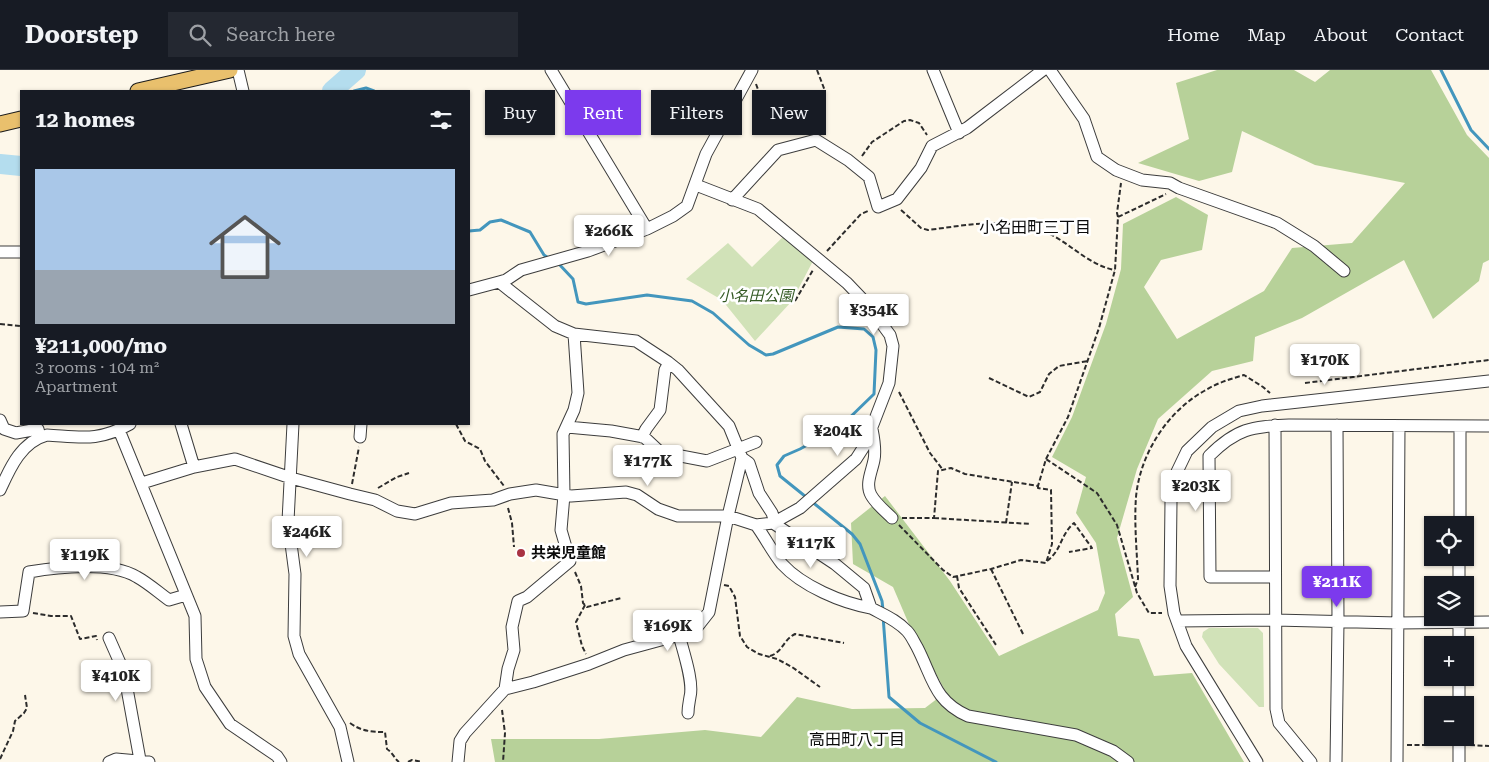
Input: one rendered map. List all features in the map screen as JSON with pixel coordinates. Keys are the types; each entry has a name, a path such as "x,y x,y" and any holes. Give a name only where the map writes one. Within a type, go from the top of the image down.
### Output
{"main road":[{"path":"142,90 230,70"},
{"path":"0,124 20,119"}],"street":[{"path":"238,70 242,90"},
{"path":"551,70 647,229"},
{"path":"933,70 959,133"},
{"path":"732,200 778,150 816,140 870,176 878,208 897,199 921,168 932,146 959,133 1043,70"},
{"path":"1050,70 1084,119 1097,157 1116,170 1142,180 1170,183 1178,188 1277,223 1314,246 1344,271"},
{"path":"470,290 506,280 521,270 588,251 647,229 673,216 687,206 706,154 751,72"},
{"path":"142,483 194,467 235,459 291,478 375,500 397,511 415,514 451,503 493,500 507,495 536,490 571,496 626,492 637,495 658,509 678,516 728,516 756,525 774,522 804,504 856,459 865,446 889,383 893,346 890,335 868,306 847,283 758,209 696,185"},
{"path":"1,249 20,252"},
{"path":"498,282 555,326 574,334 636,341 678,370 729,426 740,454 748,462 759,493 772,513 774,522 836,564 864,588 873,609"},
{"path":"458,762 460,741 465,732 502,691 514,650 512,627 518,601 527,597 570,561 561,530 564,495 563,434 574,410 578,393 574,334"},
{"path":"642,437 660,410 665,370 669,363"},
{"path":"1257,762 1186,646 1175,617 1170,586 1170,502 1174,478 1187,451 1212,427 1239,411 1262,406 1489,382"},
{"path":"0,420 4,429 16,434 38,429 40,437"},
{"path":"0,490 18,456 30,443 40,437 90,438 104,436 128,425"},
{"path":"181,425 194,467"},
{"path":"293,425 288,521 295,574 294,636 299,654 340,727 348,762"},
{"path":"360,437 361,425"},
{"path":"1336,762 1338,622 1337,425"},
{"path":"1275,426 1274,620 1276,709 1280,723 1311,762"},
{"path":"1275,576 1210,577 1209,456 1230,437 1246,429 1275,426 1489,426"},
{"path":"1397,762 1399,426"},
{"path":"1460,426 1460,516"},
{"path":"567,427 611,431 642,437 660,452 707,461 740,454 756,442"},
{"path":"872,429 875,442 874,460 869,477 869,493 892,518"},
{"path":"18,456 18,446 29,430"},
{"path":"119,430 142,483 194,616 196,659 204,686 230,724 277,756 281,762"},
{"path":"502,691 589,664 624,650 694,631 709,612 740,454"},
{"path":"756,525 782,564 815,589 873,609 890,618 908,632 940,696 956,711 968,716 1076,735 1113,751 1128,762"},
{"path":"0,612 23,611 29,572 60,567 109,568 135,576 168,600 186,595"},
{"path":"1175,617 1338,622 1424,622"},
{"path":"1474,621 1489,622"},
{"path":"679,635 689,673 691,697 688,703 688,713"},
{"path":"109,638 124,672 145,761 116,759 109,762"},
{"path":"1459,746 1459,762"}],"path":[{"path":"816,70 824,90"},
{"path":"751,72 765,109 800,101 804,103 821,128 823,145"},
{"path":"852,164 864,155 872,142 904,121 910,120 919,123 935,145"},
{"path":"1038,486 1046,459 1068,417 1088,361 1115,270 1118,217 1116,213 1122,173"},
{"path":"1118,217 1178,188"},
{"path":"892,202 921,228 928,230 991,222 1009,223 1044,231 1089,260 1115,270"},
{"path":"795,301 819,260 861,214 878,208"},
{"path":"0,324 20,326"},
{"path":"1305,383 1489,360"},
{"path":"989,378 1029,397 1040,392 1049,374 1059,366 1088,361"},
{"path":"899,391 930,453 943,470"},
{"path":"457,425 465,441 480,449 485,462 507,495 514,547"},
{"path":"350,494 360,437"},
{"path":"1046,459 1097,493 1117,525 1137,593 1149,613 1175,617"},
{"path":"934,518 938,471 950,468 965,474 1038,486 1038,488 1051,490 1052,544 1047,560"},
{"path":"362,497 397,477 409,473"},
{"path":"1006,523 1012,482"},
{"path":"892,518 934,518 1031,524"},
{"path":"892,518 943,570 953,577 992,569 1021,560 1046,562 1056,555 1066,530 1074,523 1092,548 1069,552"},
{"path":"570,561 581,586 583,603 587,608 621,598"},
{"path":"992,569 1024,636"},
{"path":"957,576 959,588 996,645"},
{"path":"715,582 729,586 735,597 740,636 747,648 759,654 777,659 792,667 820,687"},
{"path":"585,605 576,622 589,664"},
{"path":"23,611 51,616 71,616 80,639 96,636 98,642 109,638"},
{"path":"768,656 775,654 788,638 795,634 844,643"},
{"path":"502,691 502,724 505,733 503,762"},
{"path":"0,760 13,731 15,721 27,708 24,695"},
{"path":"332,711 337,712 358,729 368,732 385,732 387,749 392,752 394,758 399,762"},
{"path":"1397,745 1424,743"},
{"path":"1474,744 1489,746"},
{"path":"408,762 412,760 422,762"}],"green space":[{"path":"1217,70 1294,70 1315,82 1330,70 1431,70 1467,135 1489,158 1489,260 1483,263 1479,281 1433,319 1404,260 1302,318 1255,337 1253,361 1212,371 1158,419 1137,469 1117,538 1133,597 1115,614 1118,636 1139,639 1154,676 1192,673 1244,762 495,762 491,739 599,739 705,730 761,737 797,697 852,709 925,708 946,692 911,629 893,587 853,564 851,523 885,496 950,581 999,656 1098,610 1105,593 1096,543 1076,513 1086,477 1052,457 1072,417 1106,324 1121,269 1123,224 1176,197 1208,215 1202,250 1161,260 1144,287 1177,339 1264,291 1292,248 1352,243 1405,183 1315,165 1242,131 1232,172 1199,181 1138,163 1189,139 1176,83"},
{"name":"小名田公園","path":"784,236 813,261 792,301 755,341 722,300 686,279 728,243 752,267"},
{"path":"1209,628 1258,628 1263,633 1264,707 1259,707 1219,664 1202,637 1203,632"}],"waterway":[{"path":"333,90 356,70"},
{"path":"1441,70 1471,130 1489,149"},
{"path":"358,90 366,88 371,90"},
{"path":"0,164 20,166"},
{"path":"470,231 480,230 490,222 501,220 530,232 544,255 550,259"},
{"path":"558,263 573,279 578,302 586,304 647,295 692,301 713,313 749,345 766,355 773,354 838,327 864,329 873,337 876,350 874,394 840,427 784,456 777,465 780,476 852,534 860,544 882,601 883,610"},
{"path":"883,616 889,697 920,723 996,762"}],"place":[{"name":"共栄児童館","path":"521,553"}],"district":[{"name":"小名田町三丁目","path":"1035,227"},
{"name":"高田町八丁目","path":"857,739"}]}
